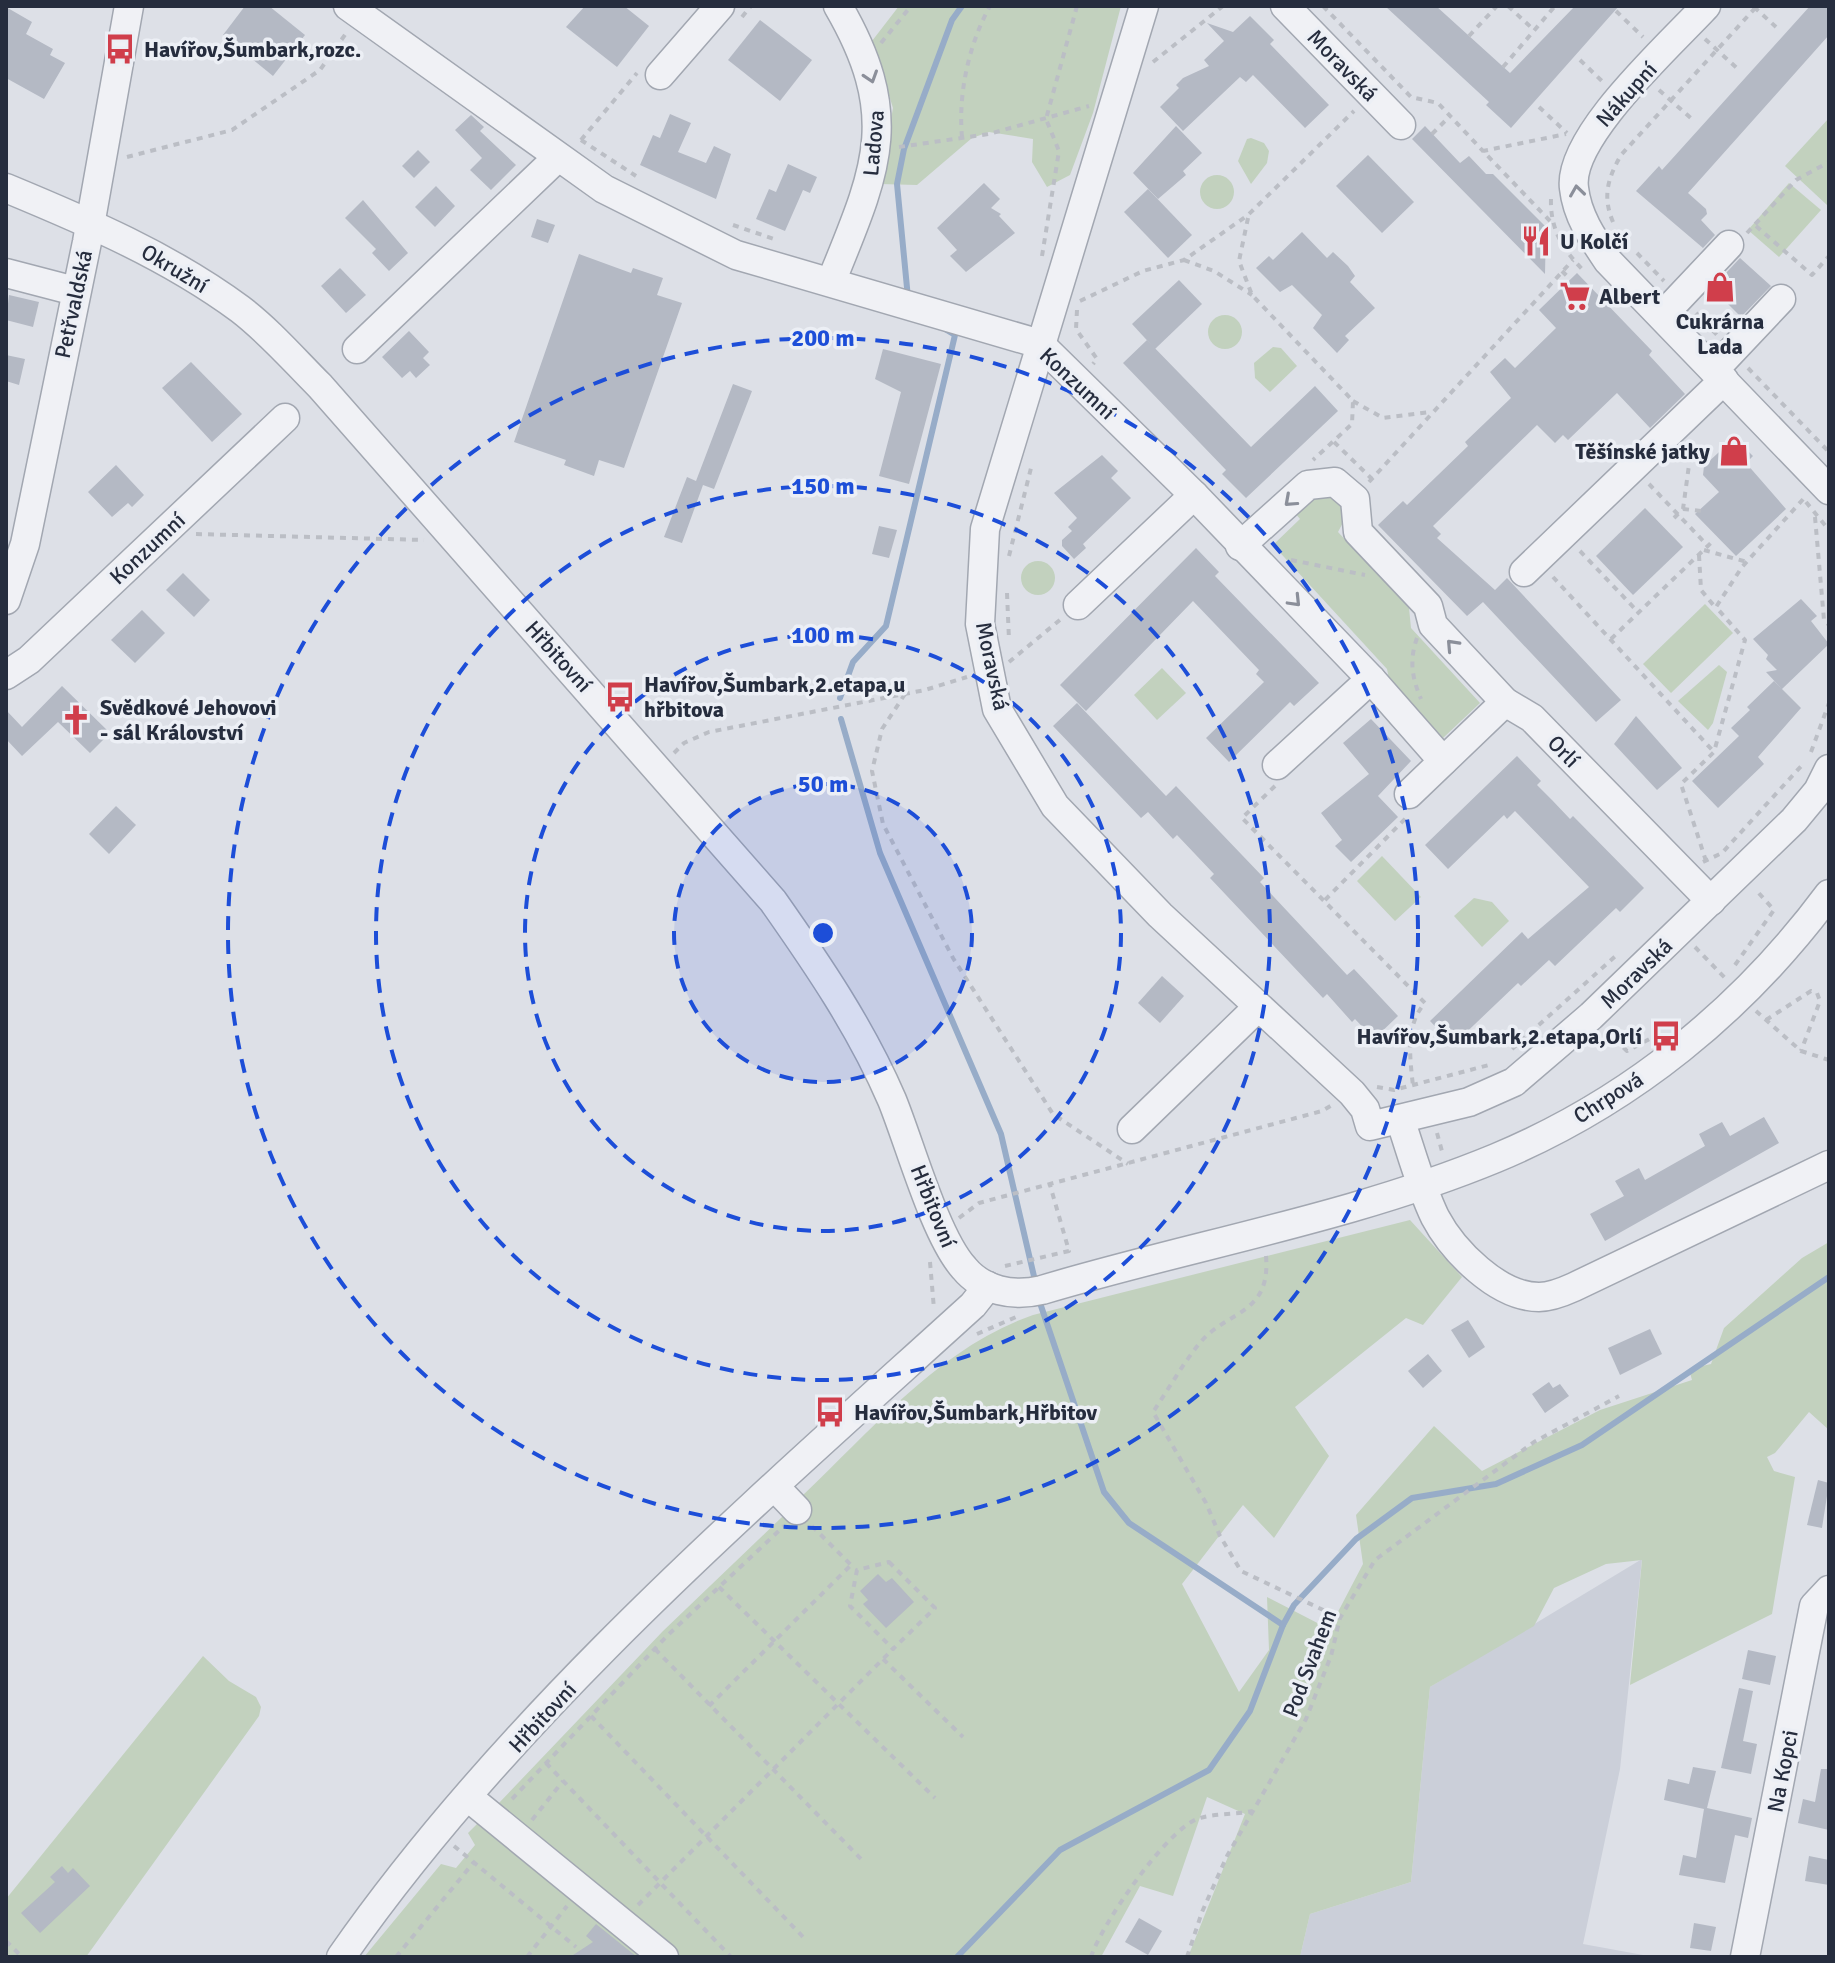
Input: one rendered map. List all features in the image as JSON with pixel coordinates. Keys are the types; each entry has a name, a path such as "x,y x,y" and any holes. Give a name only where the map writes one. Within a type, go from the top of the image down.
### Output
{"street":[{"name":"Petřvaldská","path":"6,600 25,544 90,222 129,6"},
{"path":"651,71 720,6"},
{"name":"Ladova","path":"831,282 870,186 877,148 879,111 864,57 838,6"},
{"name":"Moravská","path":"1144,6 985,529 980,624 1004,669 997,709 1055,806 1160,915 1352,1093 1365,1109 1370,1126 1469,1102 1514,1082 1591,1016 1711,901 1731,863 1808,804 1829,769"},
{"name":"Moravská","path":"1285,6 1381,84 1401,125"},
{"name":"Konzumní","path":"354,10 604,189 736,255 1040,344 1194,495 1371,679 1443,761"},
{"name":"Nákupní","path":"1697,15 1593,129 1576,141 1573,187 1585,226 1608,261 1825,486"},
{"path":"357,349 557,158"},
{"name":"Okružní","path":"6,188 90,222 175,265 242,310 320,386"},
{"path":"1662,316 1729,245"},
{"path":"6,273 75,291"},
{"path":"1530,566 1633,467 1719,375 1781,299"},
{"name":"Hřbitovní","path":"320,386 736,856 782,914 828,978 861,1037 891,1099 952,1253 970,1275 988,1286 973,1305 775,1487 613,1643 468,1797 400,1875 341,1957"},
{"name":"Konzumní","path":"6,675 29,660 285,418"},
{"path":"1240,546 1308,485 1335,482 1364,489 1358,532 1428,606 1433,625 1505,702 1409,794"},
{"path":"1078,605 1194,495"},
{"path":"1277,765 1371,679"},
{"name":"Orlí","path":"1505,702 1532,718 1694,866 1711,901"},
{"name":"Chrpová","path":"988,1286 1005,1292 1032,1292 1422,1185 1547,1134 1688,1045 1763,976 1829,894"},
{"path":"1132,1129 1258,1007"},
{"path":"1400,1119 1437,1221 1476,1266 1507,1288 1540,1297 1574,1287 1829,1165"},
{"path":"775,1487 798,1511"},
{"name":"Na Kopci","path":"1745,1957 1814,1606 1829,1590"},
{"path":"468,1797 664,1957"}],"path":[{"path":"864,57 875,51 911,6"},
{"path":"962,137 961,101 977,31 990,6"},
{"path":"1041,265 1059,151 1046,119 1077,6"},
{"path":"1145,69 1223,6"},
{"path":"1323,6 1381,84 1411,97 1438,103 1550,221"},
{"path":"1469,36 1497,6"},
{"path":"1508,6 1534,30"},
{"path":"1503,67 1555,6"},
{"path":"1619,231 1611,218 1606,196 1610,175 1621,155 1755,7 1776,27"},
{"path":"127,157 232,130 320,70 354,10"},
{"path":"1616,11 1647,41"},
{"path":"1697,15 1717,49 1739,70"},
{"path":"1580,60 1621,98"},
{"path":"557,158 581,140 651,71"},
{"path":"1642,75 1693,120"},
{"path":"1078,302 1143,271 1184,260 1248,215 1381,84"},
{"path":"1539,107 1576,141"},
{"path":"1432,134 1450,116"},
{"path":"901,146 916,146 1046,119"},
{"path":"581,140 644,181"},
{"path":"1483,151 1576,141"},
{"path":"1729,245 1756,226 1796,180 1829,162"},
{"path":"1248,215 1239,261 1252,295"},
{"path":"720,219 788,244"},
{"path":"1756,226 1812,275 1829,256"},
{"path":"1184,260 1214,271 1252,295 1353,401 1383,418 1432,411"},
{"path":"1333,442 1364,489 1573,260"},
{"path":"1562,271 1570,279"},
{"path":"1078,381 1097,359 1076,329 1082,286"},
{"path":"1308,485 1302,470 1352,424 1353,401"},
{"path":"1676,516 1683,509 1693,439"},
{"path":"1007,566 1032,462"},
{"path":"1633,467 1703,550 1747,562"},
{"path":"1716,607 1747,562 1825,486"},
{"path":"1683,509 1702,511"},
{"path":"1814,515 1824,620 1829,625"},
{"path":"162,534 457,540"},
{"path":"1564,534 1639,613"},
{"path":"1611,639 1714,540"},
{"path":"1703,550 1701,590 1745,640 1714,752 1681,784 1694,866 1731,863 1811,753 1829,703"},
{"path":"1289,560 1370,576"},
{"path":"1530,566 1611,639 1714,752"},
{"path":"1605,577 1610,572"},
{"path":"1004,669 1007,582"},
{"path":"673,751 709,732 905,694 1004,669 1078,605"},
{"path":"1422,702 1413,681 1411,654 1422,621 1433,625"},
{"path":"905,694 882,729 872,771 883,824 953,958 1053,1114 1128,1164"},
{"path":"1277,765 1276,785 1242,818 1425,1003 1417,1012 1411,1041 1413,1086"},
{"path":"1325,900 1407,821 1409,794"},
{"path":"1715,988 1726,978 1774,910 1731,863"},
{"path":"1680,931 1726,978"},
{"path":"1506,1055 1629,944"},
{"path":"1766,1020 1811,991 1817,993 1820,1001 1801,1051"},
{"path":"1753,1007 1801,1051 1829,1060"},
{"path":"1591,1016 1627,1051 1662,1032"},
{"path":"957,1219 979,1203 1322,1111 1372,1085 1394,1090 1462,1075 1499,1061"},
{"path":"1263,1229 1267,1273 1249,1311 1200,1342 1153,1412 1241,1571 1340,1618"},
{"path":"929,1257 933,1312"},
{"name":"Pod Svahem","path":"1187,1957 1202,1912 1252,1811 1306,1719 1331,1656 1340,1618 1375,1560 1534,1442 1619,1396"},
{"path":"512,1799 655,1649 798,1511 857,1570"},
{"path":"622,1922 935,1608 889,1562 857,1570"},
{"path":"709,1706 851,1565"},
{"path":"857,1570 850,1606 893,1649"},
{"path":"719,1587 935,1798"},
{"path":"655,1649 865,1863"},
{"path":"883,1659 963,1737"},
{"path":"591,1716 805,1939"},
{"path":"546,1763 731,1957"},
{"path":"518,1837 563,1781"},
{"path":"1091,1957 1127,1891 1185,1825 1210,1816 1252,1811"},
{"path":"443,1857 453,1845 576,1947"},
{"path":"396,1957 474,1862"},
{"path":"526,1956 581,1889"},
{"path":"6,1941 22,1957"}],"shaded area":[{"path":"1642,1559 1620,1769 1583,1944 1654,1957 1300,1957 1310,1914 1411,1882 1430,1687"}],"green space":[{"path":"899,6 1121,6 1093,113 1070,175 1047,187 1032,162 1033,139 989,132 972,138 917,185 880,184 893,108 872,41"},
{"path":"1829,118 1829,202 1827,205 1785,166"},
{"path":"1247,139 1264,143 1269,151 1267,163 1251,184 1238,161"},
{"path":"1217,175 1229,180 1234,192 1229,204 1217,209 1205,204 1200,192 1205,180"},
{"path":"1789,183 1821,210 1779,257 1748,230"},
{"path":"1225,315 1237,320 1242,332 1237,344 1225,349 1213,344 1208,332 1213,320"},
{"path":"1273,347 1281,348 1297,366 1270,392 1255,378 1254,363"},
{"path":"1329,491 1348,513 1338,532 1409,608 1411,628 1480,703 1443,738 1390,684 1387,669 1273,545 1300,519 1295,513 1316,494"},
{"path":"1038,561 1050,566 1055,578 1050,590 1038,595 1026,590 1021,578 1026,566"},
{"path":"1705,604 1733,633 1671,693 1643,664"},
{"path":"1719,665 1727,672 1713,723 1708,730 1678,701"},
{"path":"1162,668 1186,693 1157,720 1134,695"},
{"path":"1382,856 1421,897 1395,921 1357,881"},
{"path":"1474,898 1492,902 1509,921 1482,947 1454,916"},
{"path":"1410,1220 1462,1277 1423,1325 1406,1318 1295,1407 1329,1456 1274,1538 1243,1505 1182,1584 1239,1692 1269,1650 1267,1597 1329,1629 1363,1564 1356,1515 1434,1426 1482,1471 1600,1410 1692,1380 1689,1369 1711,1364 1724,1328 1802,1258 1829,1242 1829,1430 1809,1412 1775,1453 1767,1457 1774,1471 1795,1477 1772,1614 1630,1685 1642,1560 1606,1564 1554,1588 1534,1626 1430,1687 1411,1882 1310,1914 1300,1957 1188,1957 1245,1814 1207,1797 1173,1896 1140,1886 1101,1957 364,1957 441,1864 456,1868 475,1845 468,1833 477,1824 490,1823 498,1804 663,1631 782,1517 790,1516 802,1496 937,1369 999,1330 1033,1315"},
{"path":"203,1656 229,1681 256,1697 261,1707 259,1716 86,1957 6,1957 6,1899"}],"building":[{"path":"245,6 269,6 305,35 273,76 223,35"},
{"path":"585,6 624,6 649,26 617,67 566,27"},
{"path":"1385,6 1436,6 1510,73 1575,6 1619,6 1511,128 1486,105 1489,102"},
{"path":"1810,6 1829,6 1829,35 1688,193 1706,209 1707,214 1701,220 1715,235 1703,248 1636,191 1659,166 1662,170"},
{"path":"6,7 32,22 26,34 53,49 50,55 65,63 44,99 6,78"},
{"path":"1250,16 1274,40 1270,44 1329,105 1305,128 1253,75 1246,82 1240,77 1183,131 1160,107 1179,88 1176,85 1183,78 1209,66 1204,60 1224,41 1207,23 1233,32"},
{"path":"760,20 812,60 780,101 728,60"},
{"path":"670,114 691,123 678,152 706,163 714,146 731,154 716,199 640,165 653,135 660,138"},
{"path":"471,115 484,127 480,131 516,165 491,190 470,170 482,158 455,130"},
{"path":"1176,126 1202,153 1183,171 1186,175 1158,199 1133,173"},
{"path":"1425,126 1460,163 1469,156 1486,174 1493,174 1546,227 1545,274 1412,139"},
{"path":"418,150 430,162 414,178 402,166"},
{"path":"1368,155 1414,202 1382,233 1336,186"},
{"path":"788,164 817,177 810,193 803,190 785,231 756,219 769,189 776,192"},
{"path":"984,183 1000,199 991,208 1001,214 999,216 1015,233 966,272 950,256 957,250 937,228"},
{"path":"436,186 455,206 435,227 415,207"},
{"path":"1148,189 1192,235 1168,258 1124,212"},
{"path":"363,200 408,253 389,271 372,253 376,249 345,218"},
{"path":"537,219 555,225 548,243 531,237"},
{"path":"1302,232 1327,258 1333,252 1348,266 1355,276 1350,282 1375,308 1345,336 1349,340 1337,353 1313,328 1322,315 1292,285 1280,292 1256,268 1269,256 1273,260"},
{"path":"579,254 631,273 633,268 663,278 657,295 682,303 624,468 599,460 594,476 564,465 566,460 514,442"},
{"path":"1740,258 1771,286 1741,317 1712,288"},
{"path":"340,268 366,295 346,313 321,286"},
{"path":"1577,273 1652,351 1649,355 1685,394 1650,428 1617,393 1568,440 1563,435 1555,443 1537,425 1433,526 1441,534 1437,538 1495,590 1507,578 1621,700 1596,722 1483,602 1467,616 1378,525 1403,501 1407,505 1468,446 1465,442 1511,398 1490,372 1505,358 1515,368 1556,328 1539,310"},
{"path":"1179,280 1202,304 1155,349 1132,324"},
{"path":"9,295 39,302 33,327 6,320"},
{"path":"409,331 429,352 423,358 430,365 416,378 410,371 402,378 382,357"},
{"path":"1147,340 1251,447 1315,386 1338,411 1246,498 1222,474 1226,470 1123,363"},
{"path":"883,349 941,364 909,484 879,476 901,392 875,379"},
{"path":"6,355 25,359 19,385 6,381"},
{"path":"191,362 242,414 212,442 162,388"},
{"path":"733,384 752,391 714,489 703,485 682,543 664,537 687,477 696,481"},
{"path":"1732,440 1738,441 1753,456 1746,463 1786,509 1736,556 1695,514 1719,492 1703,475 1704,466"},
{"path":"1102,455 1118,471 1111,478 1131,498 1083,544 1086,548 1074,559 1062,546 1062,540 1072,531 1068,527 1077,518 1054,493"},
{"path":"116,465 144,495 132,507 128,503 112,517 88,492"},
{"path":"1645,508 1683,547 1633,595 1596,556"},
{"path":"879,526 897,530 889,558 872,554"},
{"path":"1196,548 1219,572 1215,576 1319,683 1294,706 1290,702 1229,762 1206,738 1264,682 1256,674 1259,670 1193,601 1086,711 1060,685"},
{"path":"183,573 210,600 194,617 166,590"},
{"path":"1801,599 1817,616 1811,621 1829,644 1782,689 1766,672 1777,670 1753,639"},
{"path":"142,610 165,633 135,663 111,640"},
{"path":"1774,681 1801,708 1758,757 1764,764 1718,808 1692,781 1739,736 1731,728"},
{"path":"62,686 110,733 90,753 58,722 22,756 6,739 6,710 22,727"},
{"path":"1077,703 1166,796 1176,786 1264,878 1260,882 1347,975 1354,969 1398,1016 1374,1039 1355,1019 1352,1022 1327,994 1323,998 1210,878 1214,874 1177,835 1173,839 1148,812 1141,818 1053,726"},
{"path":"1636,716 1682,768 1657,790 1614,744"},
{"path":"1371,719 1411,761 1378,796 1398,817 1351,862 1335,846 1342,840 1321,813 1369,774 1343,743"},
{"path":"1517,756 1541,781 1537,785 1570,819 1573,816 1644,888 1620,912 1616,908 1555,966 1549,960 1521,986 1518,983 1453,1045 1430,1021 1522,932 1528,939 1589,887 1515,811 1507,819 1504,815 1448,869 1425,845"},
{"path":"116,806 136,825 109,854 89,834"},
{"path":"1162,976 1184,996 1160,1023 1138,1003"},
{"path":"1764,1117 1779,1143 1605,1241 1590,1214 1624,1196 1615,1181 1639,1168 1645,1180 1705,1146 1699,1134 1722,1122 1730,1136"},
{"path":"1468,1320 1485,1347 1469,1358 1451,1330"},
{"path":"1650,1329 1662,1354 1620,1375 1608,1348"},
{"path":"1428,1354 1442,1371 1423,1388 1408,1371"},
{"path":"1549,1382 1553,1388 1560,1384 1569,1396 1545,1413 1532,1394"},
{"path":"1818,1480 1829,1483 1822,1528 1807,1525"},
{"path":"878,1574 886,1582 892,1578 914,1602 886,1628 863,1604 868,1600 860,1591"},
{"path":"1748,1650 1776,1656 1770,1685 1742,1679"},
{"path":"1739,1688 1753,1691 1743,1741 1757,1744 1751,1774 1721,1768"},
{"path":"1693,1767 1716,1771 1707,1808 1752,1818 1748,1838 1735,1835 1725,1883 1679,1875 1683,1855 1696,1858 1704,1809 1664,1800 1668,1779 1689,1784"},
{"path":"1821,1769 1829,1769 1829,1830 1798,1823 1803,1799 1815,1802"},
{"path":"1809,1856 1829,1860 1829,1885 1805,1881"},
{"path":"62,1866 68,1873 73,1868 90,1886 40,1933 21,1913 55,1882 50,1877"},
{"path":"1139,1918 1162,1931 1148,1955 1125,1942"},
{"path":"1694,1923 1716,1927 1711,1951 1690,1948"},
{"path":"596,1924 637,1957 570,1957 593,1942 586,1936"}],"waterway":[{"path":"908,298 897,184 904,149 952,20 962,6"},
{"path":"840,698 853,662 886,626 955,335 945,329"},
{"path":"841,719 880,853 1001,1134 1036,1285"},
{"path":"957,1957 1060,1850 1209,1770 1250,1711 1283,1625 1294,1605 1356,1539 1412,1498 1496,1484 1582,1445 1829,1277"},
{"path":"1039,1300 1104,1492 1129,1523 1283,1625"}],"place":[{"name":"Havířov,Šumbark,rozc.","path":"120,49"},
{"name":"U Kolčí","path":"1536,241"},
{"name":"Cukrárna Lada","path":"1720,287"},
{"name":"Albert","path":"1575,296"},
{"name":"Těšínské jatky","path":"1734,451"},
{"name":"Havířov,Šumbark,2.etapa,u hřbitova","path":"620,697"},
{"name":"Svědkové Jehovovi - sál Království","path":"76,720"},
{"name":"Havířov,Šumbark,2.etapa,Orlí","path":"1666,1036"},
{"name":"Havířov,Šumbark,Hřbitov","path":"830,1412"}]}
